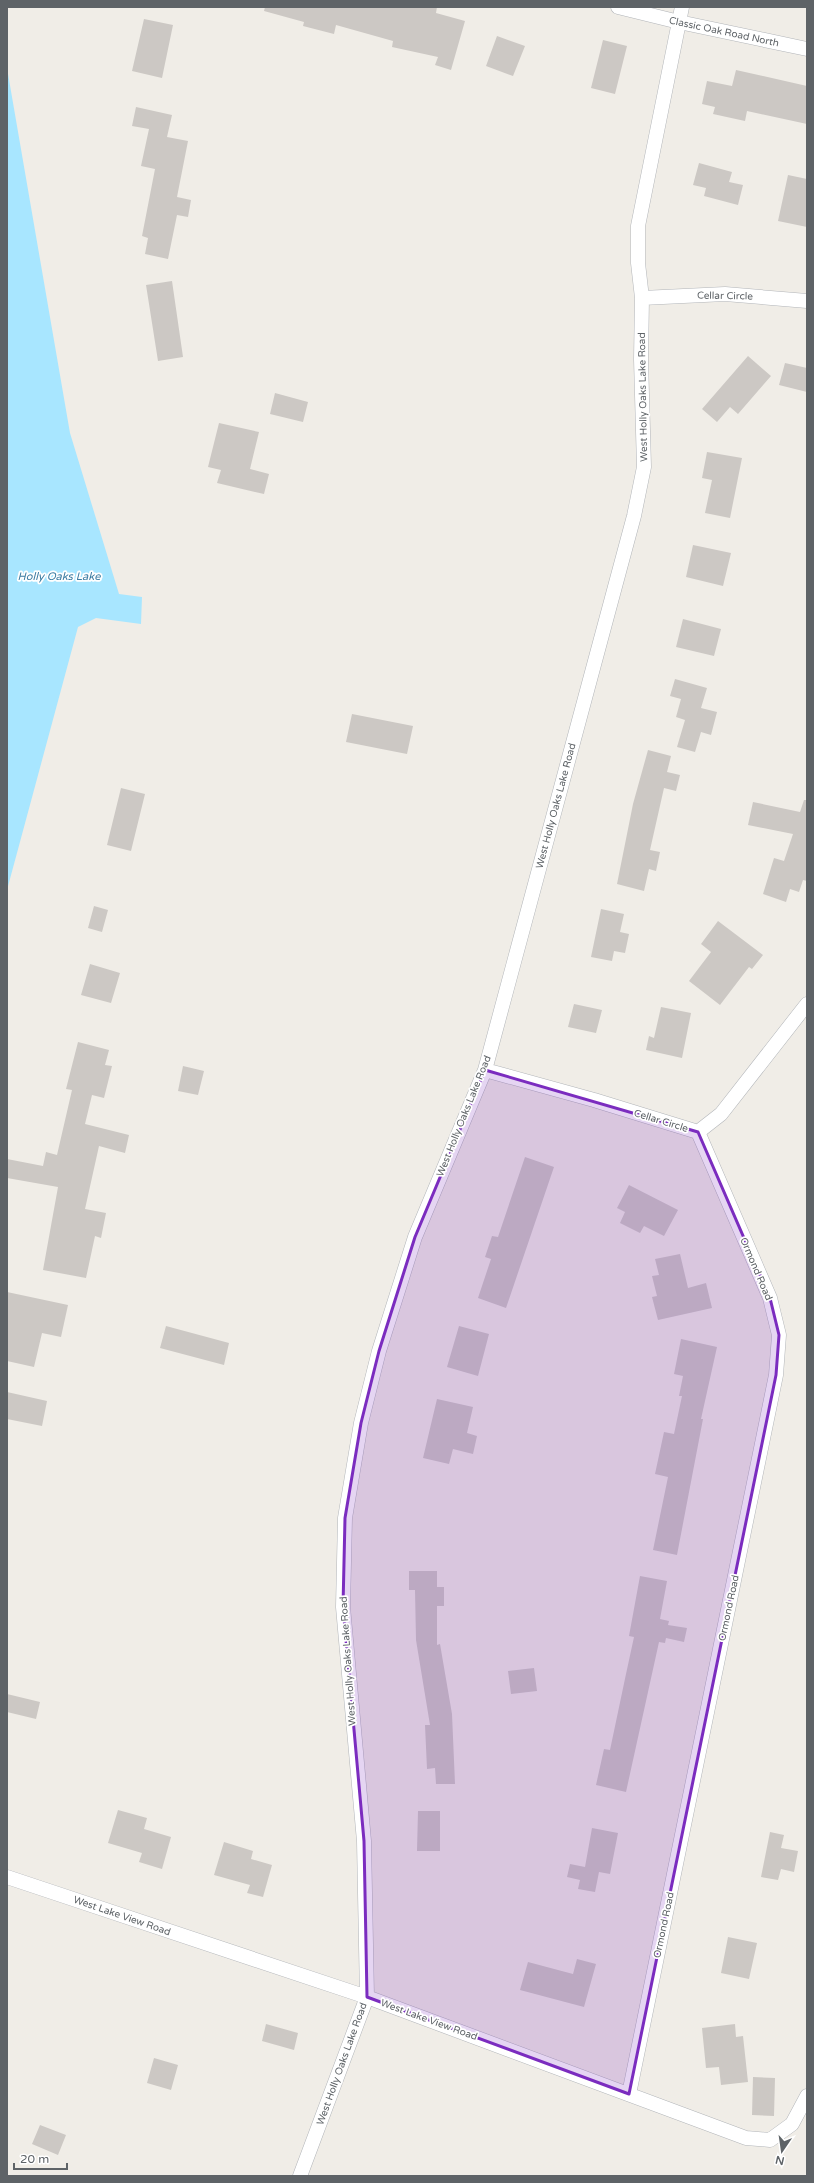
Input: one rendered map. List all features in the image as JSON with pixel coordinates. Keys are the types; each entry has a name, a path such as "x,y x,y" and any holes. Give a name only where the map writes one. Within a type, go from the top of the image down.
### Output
{"street":[{"name":"Classic Oak Road North","path":"618,7 807,50"},
{"name":"West Holly Oaks Lake Road","path":"300,2176 367,1997 364,1841 343,1607 345,1518 361,1423 381,1343 415,1237 485,1070 634,516 644,467 641,359 642,298 638,263 638,226 682,7"},
{"name":"Cellar Circle","path":"642,298 725,294 807,301"},
{"name":"Cellar Circle","path":"485,1070 594,1100 698,1132 721,1114 807,1004"},
{"name":"Ormond Road","path":"629,2094 776,1375 779,1335 770,1298 698,1132"},
{"name":"West Lake View Road","path":"7,1877 367,1997 746,2138 770,2140 792,2124 807,2096"}],"highlighted area":[{"path":"485,1070 698,1132 770,1298 779,1335 776,1375 629,2094 367,1997 364,1841 343,1607 345,1518 361,1423 379,1351 415,1237"}],"water":[{"name":"Holly Oaks Lake","path":"7,68 70,433 119,594 142,597 141,624 96,618 78,627 7,890"}],"building":[{"path":"265,7 437,7 436,13 465,21 451,70 435,65 438,57 392,47 393,41 336,25 334,34 303,26 304,22 264,11"},
{"path":"144,19 173,25 162,78 132,71"},
{"path":"497,36 525,46 513,76 486,66"},
{"path":"603,40 627,46 615,94 591,88"},
{"path":"736,70 807,86 807,124 747,111 745,121 713,114 715,107 702,104 707,81 732,86"},
{"path":"136,107 172,115 167,137 188,141 177,197 191,200 188,217 177,215 168,259 145,254 148,238 142,236 155,169 141,166 149,129 132,126"},
{"path":"699,163 732,172 729,182 743,185 738,205 704,196 706,188 693,185"},
{"path":"788,175 807,179 807,227 778,221"},
{"path":"172,281 183,357 158,361 146,285"},
{"path":"748,356 771,376 738,414 730,407 717,422 702,409"},
{"path":"785,363 807,368 807,392 779,385"},
{"path":"275,393 308,402 303,422 270,414"},
{"path":"219,423 259,432 250,469 269,474 264,494 217,483 221,470 208,467"},
{"path":"707,452 742,458 730,518 705,513 712,480 702,478"},
{"path":"693,545 731,553 723,586 686,577"},
{"path":"683,619 721,629 714,656 676,647"},
{"path":"675,679 707,688 701,708 717,712 711,735 701,732 695,752 677,747 685,720 676,717 681,699 670,696"},
{"path":"352,714 413,726 407,754 346,742"},
{"path":"648,750 671,756 667,772 680,775 676,791 664,788 650,850 660,852 656,871 649,869 644,891 617,884 633,804"},
{"path":"121,788 145,794 131,851 107,845"},
{"path":"804,800 807,800 807,881 803,880 799,892 790,889 786,902 763,894 774,858 784,861 793,834 748,825 753,802 800,812"},
{"path":"94,906 108,910 102,932 88,928"},
{"path":"601,909 624,914 620,932 629,934 625,953 614,951 612,961 591,957"},
{"path":"718,921 763,955 752,969 749,967 720,1005 689,981 711,952 701,944"},
{"path":"90,964 120,973 111,1003 81,995"},
{"path":"574,1004 602,1010 596,1033 568,1027"},
{"path":"661,1007 691,1013 682,1058 646,1050 649,1036 654,1038"},
{"path":"78,1042 109,1050 105,1065 112,1066 104,1098 92,1095 85,1124 129,1135 125,1153 99,1146 85,1209 106,1213 101,1238 95,1236 86,1278 43,1270 58,1187 7,1178 7,1159 43,1166 46,1152 57,1155 72,1090 66,1089"},
{"path":"183,1066 204,1071 198,1095 178,1091"},
{"path":"525,1157 554,1167 506,1308 478,1298 491,1259 485,1257 492,1236 498,1237"},
{"path":"629,1185 678,1210 664,1236 644,1226 640,1233 620,1223 625,1212 617,1208"},
{"path":"680,1254 688,1288 706,1283 712,1308 658,1320 652,1297 657,1296 652,1276 659,1275 655,1259"},
{"path":"7,1292 68,1305 61,1337 42,1333 34,1367 7,1361"},
{"path":"166,1326 229,1343 224,1365 160,1348"},
{"path":"459,1326 489,1334 478,1376 447,1367"},
{"path":"681,1339 717,1347 701,1419 703,1419 677,1555 653,1550 668,1477 655,1474 664,1432 674,1434 682,1396 679,1396 683,1376 674,1374"},
{"path":"7,1392 47,1401 42,1426 7,1419"},
{"path":"437,1399 473,1407 467,1433 477,1436 473,1454 453,1449 449,1464 423,1458"},
{"path":"409,1571 437,1571 437,1587 444,1587 444,1606 437,1606 437,1645 440,1644 452,1714 455,1784 436,1784 435,1768 427,1769 425,1725 430,1725 416,1640 415,1590 409,1590"},
{"path":"640,1576 667,1581 660,1619 669,1621 668,1625 687,1628 684,1642 666,1638 665,1643 659,1642 626,1792 596,1785 604,1749 610,1750 634,1637 629,1636"},
{"path":"534,1668 537,1691 511,1694 508,1671"},
{"path":"7,1694 40,1702 36,1719 7,1712"},
{"path":"118,1810 147,1818 144,1829 171,1837 162,1869 139,1862 142,1853 108,1843"},
{"path":"418,1811 440,1811 440,1851 417,1851"},
{"path":"592,1828 618,1833 610,1874 599,1872 595,1892 578,1889 580,1880 567,1877 570,1864 585,1867"},
{"path":"770,1832 784,1835 781,1848 798,1851 794,1872 781,1869 778,1880 761,1877"},
{"path":"224,1842 253,1851 251,1859 272,1865 263,1897 247,1893 250,1885 214,1875"},
{"path":"728,1937 757,1943 749,1979 721,1973"},
{"path":"577,1959 596,1964 584,2007 520,1990 528,1962 573,1974"},
{"path":"266,2024 298,2033 294,2050 262,2041"},
{"path":"735,2024 736,2037 743,2036 748,2082 721,2085 719,2067 706,2068 702,2028"},
{"path":"154,2058 178,2065 171,2090 147,2083"},
{"path":"753,2077 775,2078 774,2116 752,2115"},
{"path":"40,2125 66,2135 58,2155 32,2144"}]}
